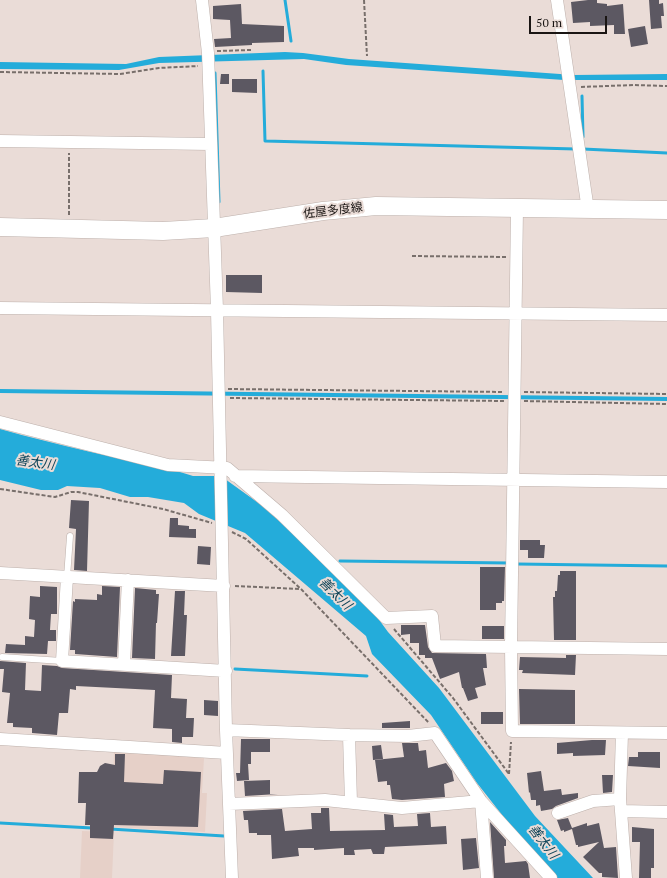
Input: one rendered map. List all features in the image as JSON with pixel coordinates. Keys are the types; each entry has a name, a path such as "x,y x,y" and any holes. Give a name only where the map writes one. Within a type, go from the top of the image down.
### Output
{"main road":[{"name":"佐屋多度線","path":"0,227 163,231 214,228 323,211 376,206 667,210"}],"street":[{"path":"202,0 208,58 210,144 218,310 226,730 232,878"},
{"path":"557,0 588,210"},
{"path":"0,141 210,144"},
{"path":"517,209 511,647 512,731 667,733"},
{"path":"0,308 667,315"},
{"path":"0,422 168,465 220,471 227,468 282,515 386,618 432,616 435,646 667,649"},
{"path":"235,476 667,482"},
{"path":"0,574 224,586"},
{"path":"67,577 62,661 226,671"},
{"path":"124,664 128,580"},
{"path":"226,730 397,737 435,733 481,801 550,878"},
{"path":"622,733 620,799 626,878"},
{"path":"349,735 351,802"},
{"path":"0,739 227,753"},
{"path":"558,813 593,801 620,799"},
{"path":"229,804 325,800 402,808 481,801"},
{"path":"481,801 487,878"},
{"path":"621,811 667,812"}],"lane":[{"path":"67,577 70,536"},
{"path":"2,657 62,661"}],"path":[{"path":"364,0 367,56"},
{"path":"0,72 120,74 251,50"},
{"path":"569,81 667,86"},
{"path":"69,142 69,229"},
{"path":"412,256 516,258"},
{"path":"219,394 515,397 667,394"},
{"path":"219,394 515,397 667,404"},
{"path":"0,489 55,497 71,492 78,492 202,519 246,539 301,589 428,721 435,733"},
{"path":"224,586 301,589"},
{"path":"386,618 453,698 509,774 512,731"}],"shaded area":[{"path":"114,751 204,758 202,793 207,793 205,832 112,827"},
{"path":"82,831 114,832 112,878 80,878"}],"water":[{"path":"285,52 349,59 574,75 667,74 667,80 564,80 346,65 304,59 159,63 119,70 0,69 0,62 126,64 159,57"},
{"path":"0,389 667,397 667,401 0,393"},
{"name":"善太川","path":"0,429 88,451 176,468 180,472 193,476 215,476 225,479 264,507 366,602 388,632 439,688 535,816 593,878 556,878 517,834 477,783 431,715 372,654 366,636 245,533 199,514 184,503 148,497 130,497 100,488 67,486 58,490 41,490 0,480"}],"building":[{"path":"597,0 597,3 607,4 607,6 623,4 625,34 614,34 614,25 590,26 590,22 573,23 571,2"},
{"path":"649,0 659,0 659,4 663,3 664,16 661,16 662,28 651,29"},
{"path":"241,4 242,24 284,26 284,42 252,43 252,45 215,47 214,39 231,38 230,20 213,19 213,6"},
{"path":"645,26 648,44 631,47 628,29"},
{"path":"221,74 229,74 229,84 220,84"},
{"path":"232,79 257,79 257,93 232,92"},
{"path":"226,275 262,275 262,293 226,292"},
{"path":"71,500 89,501 87,571 74,570 76,529 69,528"},
{"path":"170,518 178,518 178,525 189,526 189,529 196,529 196,538 169,537"},
{"path":"520,540 540,540 540,545 545,545 544,558 528,558 528,550 520,550"},
{"path":"198,546 211,547 210,565 197,564"},
{"path":"480,567 505,567 504,601 502,601 502,603 496,603 496,610 480,610"},
{"path":"560,571 576,571 576,640 554,640 553,597 555,597 555,591 557,591 558,575 560,575"},
{"path":"40,586 57,587 57,614 51,614 50,630 56,630 56,641 48,641 47,654 5,653 6,644 25,645 25,636 34,637 35,620 29,619 30,596 40,597"},
{"path":"102,586 120,587 117,657 75,654 75,650 70,650 73,601 75,602 75,599 97,600 97,594 102,595"},
{"path":"135,588 156,590 156,594 159,594 156,623 155,659 132,658"},
{"path":"175,591 185,591 184,615 187,615 185,656 171,656"},
{"path":"401,625 425,625 428,647 432,653 486,654 487,668 483,668 486,685 475,688 478,698 468,701 462,688 459,672 440,679 432,658 425,658 425,655 419,655 419,643 410,643 410,634 401,635"},
{"path":"482,626 504,626 504,639 482,639"},
{"path":"566,655 576,655 575,675 522,673 523,670 519,670 520,657 566,658"},
{"path":"0,661 26,663 25,690 41,691 42,665 57,666 62,668 172,675 171,698 187,699 186,718 194,718 193,737 182,737 182,743 172,742 172,729 153,728 155,690 76,686 76,690 70,689 68,713 59,713 57,735 32,733 32,728 13,727 13,723 7,723 10,693 2,692 4,669 0,669"},
{"path":"519,689 575,690 575,724 520,724"},
{"path":"204,700 218,701 218,716 204,715"},
{"path":"481,712 503,712 503,724 481,724"},
{"path":"410,721 410,728 382,728 382,723"},
{"path":"241,739 270,739 270,752 251,752 251,764 248,764 249,780 237,781 236,773 240,773"},
{"path":"606,740 605,755 573,756 573,753 557,754 557,743"},
{"path":"402,743 418,743 419,751 426,750 428,768 446,763 452,771 454,781 444,784 445,797 402,800 392,799 390,785 387,785 387,781 378,782 375,760 404,757"},
{"path":"381,745 383,759 373,760 372,746"},
{"path":"638,752 660,752 660,768 628,766 629,757 638,757"},
{"path":"115,754 125,754 124,782 163,784 164,770 201,772 198,827 114,825 113,839 90,838 90,825 85,825 86,803 78,803 79,772 97,772 100,766 105,763 115,765"},
{"path":"541,771 544,791 561,789 562,795 578,793 578,798 556,806 552,809 541,811 540,805 536,806 536,800 531,800 527,773"},
{"path":"602,775 613,775 612,792 603,793"},
{"path":"270,780 270,794 278,794 245,796 244,781"},
{"path":"321,808 329,808 330,831 385,830 384,814 393,815 394,827 418,826 417,814 430,813 431,827 446,826 447,844 385,847 384,854 373,854 371,849 354,850 355,855 344,855 344,848 314,850 314,848 298,848 299,856 272,859 271,835 257,835 257,833 249,833 248,820 244,820 243,811 282,809 285,831 312,829 311,813 321,813"},
{"path":"568,818 572,828 587,823 587,826 599,823 604,848 616,847 618,878 602,877 602,873 599,873 583,857 599,842 578,847 578,845 576,845 572,829 564,832 564,830 561,831 557,820"},
{"path":"490,822 506,840 506,846 504,846 505,863 526,861 528,864 530,878 494,878"},
{"path":"632,827 654,829 654,868 651,868 651,878 639,878 640,842 632,842"},
{"path":"476,838 479,868 463,870 461,839"}],"waterway":[{"path":"285,0 291,41"},
{"path":"263,71 265,141 576,149"},
{"path":"215,73 219,202"},
{"path":"582,96 583,137"},
{"path":"583,149 667,153"},
{"path":"340,561 509,563"},
{"path":"517,564 667,566"},
{"path":"235,669 367,676"},
{"path":"0,823 92,828"},
{"path":"110,829 224,836"}]}
